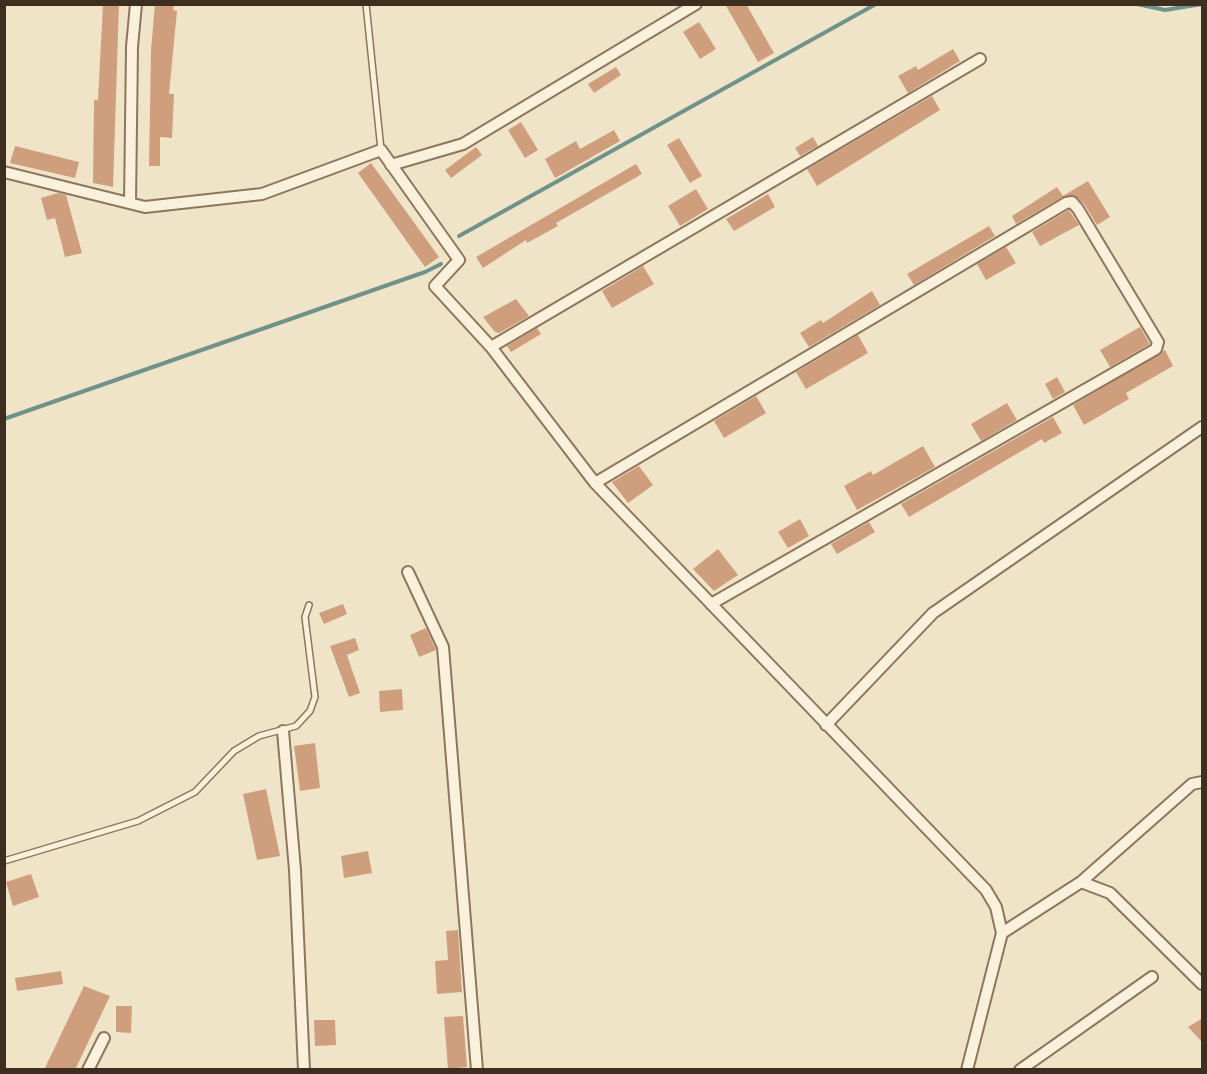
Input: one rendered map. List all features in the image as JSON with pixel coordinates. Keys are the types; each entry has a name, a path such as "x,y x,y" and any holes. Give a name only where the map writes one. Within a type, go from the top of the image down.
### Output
{"street":[{"path":"130,203 132,47 136,4"},
{"path":"391,165 462,144 696,4"},
{"path":"491,347 980,59"},
{"path":"4,172 145,207 262,194 381,150 459,260 435,286 491,347 595,483 986,890 996,907 1002,933 967,1070"},
{"path":"595,483 1066,203 1072,202 1158,342 1156,349 711,604"},
{"path":"826,725 933,613 1203,428"},
{"path":"408,572 442,647 477,1070"},
{"path":"284,731 295,870 304,1070"},
{"path":"1002,933 1081,882 1192,784 1203,782"},
{"path":"1081,882 1110,893 1203,984"},
{"path":"1020,1070 1152,977"},
{"path":"88,1070 104,1038"}],"lane":[{"path":"366,4 381,150"},
{"path":"4,861 138,821 195,792 234,751 259,736 296,726 310,711 315,697 305,617 309,605"}],"building":[{"path":"103,4 119,4 113,187 93,183 94,100 98,100"},
{"path":"155,4 174,4 173,10 177,11 169,94 174,94 172,138 160,137 160,166 149,166 151,50"},
{"path":"725,4 746,4 774,53 758,62"},
{"path":"699,22 716,49 700,59 683,32"},
{"path":"953,49 960,61 908,93 898,76 916,66 918,70"},
{"path":"616,67 621,75 594,93 588,84"},
{"path":"932,96 940,110 817,186 807,169"},
{"path":"521,122 538,150 525,158 508,130"},
{"path":"614,130 620,141 555,178 545,159 576,141 580,149"},
{"path":"813,137 818,146 800,156 795,148"},
{"path":"679,138 702,176 690,183 667,145"},
{"path":"15,146 79,162 75,178 10,163"},
{"path":"476,147 482,155 451,178 445,170"},
{"path":"371,163 439,257 425,267 358,173"},
{"path":"636,164 642,174 556,223 558,226 527,243 526,240 483,268 476,257"},
{"path":"1088,181 1110,217 1097,225 1084,204 1074,195 1062,197 1016,224 1012,216 1057,187 1063,196"},
{"path":"696,189 708,209 680,226 668,206"},
{"path":"58,193 66,195 82,253 65,257 55,218 47,220 41,198"},
{"path":"768,194 775,207 734,231 726,219"},
{"path":"1069,210 1079,225 1040,246 1032,232"},
{"path":"989,226 995,236 914,285 907,274"},
{"path":"1006,247 1016,263 986,280 977,264"},
{"path":"643,266 654,284 612,308 602,291"},
{"path":"872,291 880,305 809,347 800,333 821,320 823,323"},
{"path":"516,299 529,316 499,333 495,332 483,317"},
{"path":"1140,327 1150,344 1110,367 1100,350"},
{"path":"537,328 541,334 511,352 507,346"},
{"path":"858,335 868,353 806,389 796,372"},
{"path":"1165,350 1173,366 1126,393 1129,399 1084,425 1073,405"},
{"path":"1057,377 1065,392 1053,399 1045,384"},
{"path":"756,396 766,413 724,438 714,421"},
{"path":"1007,403 1017,420 981,441 971,424"},
{"path":"1053,417 1062,433 1044,443 1042,439 909,517 901,504"},
{"path":"923,446 935,467 857,510 844,486 871,471 873,475"},
{"path":"639,466 653,485 628,503 612,482"},
{"path":"800,519 809,536 788,548 778,532"},
{"path":"869,522 875,532 837,554 831,544"},
{"path":"718,549 738,575 714,591 693,569"},
{"path":"343,604 347,614 324,624 319,613"},
{"path":"426,628 436,650 419,657 410,635"},
{"path":"355,638 359,650 347,655 360,693 349,697 330,646"},
{"path":"402,689 403,710 380,712 379,691"},
{"path":"315,743 320,788 300,791 294,746"},
{"path":"266,789 280,856 257,860 243,794"},
{"path":"368,851 372,873 344,878 341,856"},
{"path":"31,874 39,897 13,906 6,882"},
{"path":"458,930 462,992 437,994 435,961 448,960 446,931"},
{"path":"61,971 63,984 17,991 15,978"},
{"path":"84,986 110,996 75,1070 44,1070"},
{"path":"116,1006 132,1006 131,1033 116,1032"},
{"path":"463,1016 467,1067 448,1069 444,1017"},
{"path":"1203,1018 1203,1043 1188,1027"},
{"path":"314,1020 335,1020 336,1045 315,1046"}],"waterway":[{"path":"459,236 876,4"},
{"path":"1137,4 1165,10 1202,4"},
{"path":"4,419 425,272 441,264"}]}
